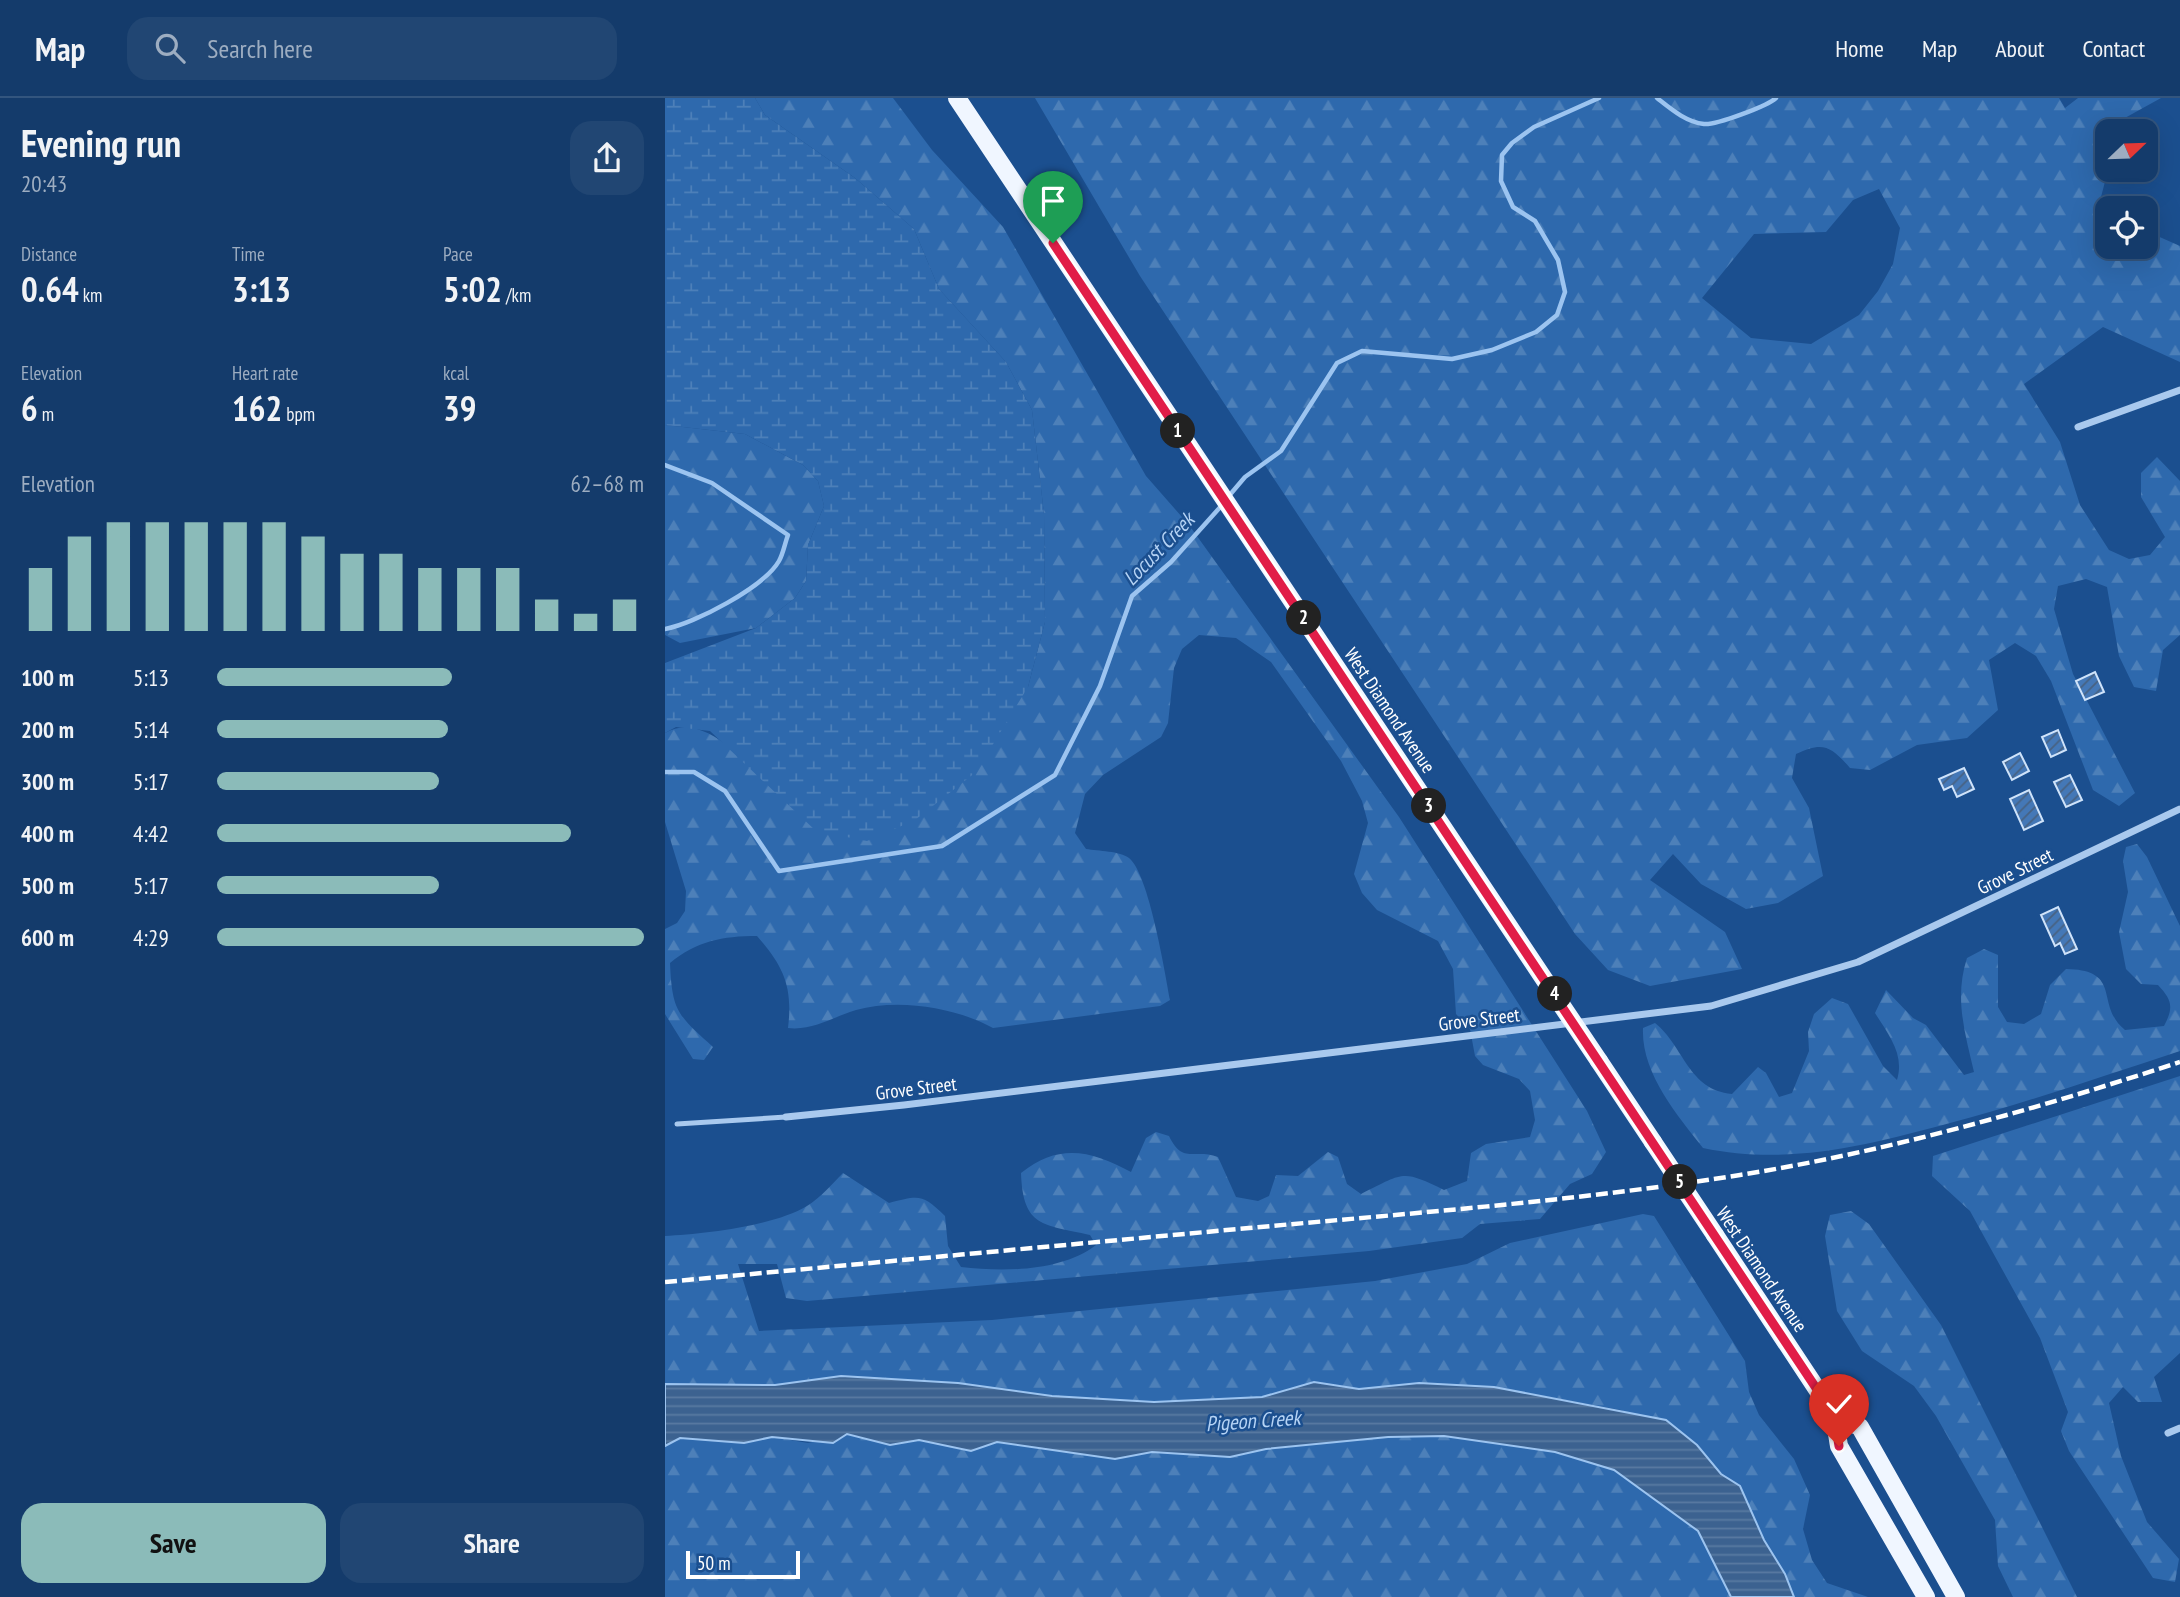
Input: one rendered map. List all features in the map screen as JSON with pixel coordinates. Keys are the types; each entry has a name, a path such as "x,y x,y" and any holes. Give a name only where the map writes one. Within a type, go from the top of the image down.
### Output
{"main road":[{"name":"West Diamond Avenue","path":"957,98 1834,1415 1839,1446 1926,1597"},
{"name":"West Diamond Avenue","path":"1834,1415 1860,1427 1956,1597"}],"street":[{"path":"2078,427 2180,390"},
{"name":"Grove Street","path":"786,1117 904,1105 1711,1006 1858,962 2180,809"},
{"path":"2168,1433 2180,1428"}],"lane":[{"path":"677,1124 786,1117"}],"green space":[{"path":"665,98 755,98 765,115 855,178 914,229 939,289 1006,362 1032,410 1044,514 1045,622 1028,687 976,772 915,820 867,841 816,831 710,731 676,727 665,733 665,663 756,628 795,598 806,581 808,545 824,506 818,481 803,465 745,434 665,425"},
{"path":"755,98 893,98 932,150 1003,227 1146,476 1189,525 1399,817 1587,1111 1606,1152 1592,1174 1570,1184 1540,1219 1480,1224 1462,1238 1369,1251 807,1301 786,1298 777,1264 738,1264 759,1331 992,1320 1375,1281 1467,1264 1510,1243 1643,1214 1654,1216 1745,1361 1749,1392 1759,1415 1794,1459 1810,1495 1803,1529 1812,1560 1827,1583 1868,1597 1794,1597 1740,1486 1721,1474 1697,1445 1621,1410 1494,1387 1419,1383 1359,1389 1314,1382 1262,1397 1154,1402 1052,1396 958,1383 841,1376 775,1385 665,1384 665,1236 758,1224 793,1213 812,1203 843,1173 889,1203 920,1198 931,1204 945,1216 948,1246 961,1267 1031,1268 1066,1261 1096,1245 1090,1235 1048,1225 1031,1214 1026,1204 1021,1173 1048,1157 1075,1153 1088,1155 1131,1172 1146,1138 1156,1132 1169,1136 1174,1145 1184,1153 1218,1157 1236,1197 1258,1201 1269,1196 1276,1175 1298,1176 1328,1152 1338,1157 1347,1184 1361,1194 1403,1176 1419,1179 1444,1190 1467,1181 1471,1153 1486,1144 1530,1137 1535,1120 1530,1091 1519,1079 1483,1065 1475,1056 1470,1029 1456,1014 1453,969 1438,941 1377,910 1362,893 1354,874 1368,823 1362,801 1341,761 1271,662 1236,638 1199,635 1182,649 1174,668 1168,723 1161,737 1103,775 1085,794 1075,833 1086,849 1125,856 1136,868 1155,925 1170,1000 1160,1006 993,1028 944,1010 908,1005 872,1006 822,1023 788,1028 788,989 774,958 757,936 732,937 700,945 670,963 675,1003 679,1011 713,1047 704,1060 693,1059 665,1014 665,929 677,923 685,911 686,891 665,822 665,733 673,729 690,728 707,733 729,747 1028,687 1045,622 1044,514 1032,410 1006,362 939,289 914,229 855,178 765,115"},
{"path":"1035,98 2059,98 2065,108 2078,98 2161,98 2123,119 2095,119 2095,182 2105,182 2101,196 2095,196 2095,259 2158,259 2158,236 2180,246 2180,362 2103,327 2024,384 2060,442 2080,505 2109,550 2129,559 2150,555 2165,537 2141,497 2141,473 2157,457 2180,481 2180,635 2163,650 2156,691 2134,687 2119,656 2107,587 2086,579 2058,586 2054,609 2073,674 2135,793 2119,806 2093,790 2051,681 2036,656 2015,643 1989,660 1998,710 1967,738 1917,745 1870,770 1850,768 1832,750 1826,748 1813,748 1796,754 1792,778 1809,808 1823,876 1778,903 1746,909 1701,884 1673,854 1650,880 1725,932 1742,969 1650,986 1608,970 1575,934 1140,276","holes":["1879,189 1900,228 1893,264 1878,291 1859,315 1811,344 1751,338 1702,298 1754,234 1826,232 1853,200"]},
{"path":"665,425 745,434 803,465 818,481 824,506 808,545 806,581 795,598 756,628 680,643 665,635"},
{"path":"2137,844 2147,857 2180,926 2180,1051 2037,1098 1950,1123 1889,1139 1797,1154 1766,1155 1703,1148 1672,1107 1654,1077 1644,1045 1643,1028 1655,1023 1665,1032 1696,1076 1717,1091 1732,1094 1758,1067 1766,1073 1779,1097 1792,1093 1809,1051 1808,1032 1814,1014 1832,998 1848,1004 1883,1066 1897,1080 1897,1053 1875,1013 1886,990 1913,1018 1926,1025 1964,1075 1974,1072 1962,1015 1961,987 1967,958 1984,949 1998,955 1998,1007 2007,1022 2024,1024 2041,1014 2050,985 2066,969 2084,971 2095,975 2102,982 2111,1010 2125,1030 2164,1026 2170,1009 2169,1000 2158,985 2141,984 2126,969 2119,932 2128,892 2123,861 2126,847"},
{"path":"2180,1076 2180,1353 2154,1377 2162,1402 2138,1402 2123,1387 2109,1403 2121,1456 2147,1522 2179,1559 2175,1582 2153,1578 2069,1451 2061,1431 2068,1412 2040,1338 1970,1211 1932,1176 1933,1156"},
{"path":"1851,1211 1869,1224 1941,1325 2077,1597 2013,1597 1998,1566 1995,1520 1936,1416 1914,1386 1862,1351 1837,1311 1825,1236 1830,1215"},
{"path":"847,1434 890,1445 919,1440 971,1451 997,1442 1115,1459 1152,1452 1230,1457 1266,1449 1388,1437 1444,1436 1555,1452 1614,1470 1698,1531 1731,1597 665,1597 665,1446 680,1438 744,1443 772,1437 808,1443"}],"water":[{"name":"Pigeon Creek","path":"841,1376 958,1383 1052,1396 1154,1402 1262,1397 1314,1382 1359,1389 1419,1383 1494,1387 1666,1420 1697,1445 1721,1474 1740,1486 1794,1597 1731,1597 1698,1531 1614,1470 1555,1452 1444,1436 1388,1437 1266,1449 1230,1457 1152,1452 1115,1459 997,1442 971,1451 919,1440 890,1445 847,1434 833,1443 772,1437 744,1443 680,1438 665,1446 665,1384 775,1385"}],"building":[{"path":"2095,672 2104,692 2085,700 2076,681"},
{"path":"2058,730 2066,750 2051,757 2042,737"},
{"path":"2020,753 2029,771 2012,780 2003,762"},
{"path":"1964,768 1974,789 1957,797 1952,786 1944,790 1939,779"},
{"path":"2070,775 2082,800 2066,807 2054,782"},
{"path":"2029,790 2043,821 2024,830 2010,799"},
{"path":"2058,907 2077,949 2065,954 2060,943 2055,946 2041,915"}],"waterway":[{"name":"Locust Creek","path":"1228,497 1245,477 1281,451 1337,363 1362,351 1452,359 1492,350 1536,332 1557,315 1565,292 1558,260 1535,221 1513,207 1501,181 1502,155 1512,143 1534,127 1599,98"},
{"name":"Locust Creek","path":"1657,98 1685,118 1704,124 1741,114 1776,98"},
{"name":"Locust Creek","path":"665,465 712,483 788,535 779,561 759,582 710,612 665,629"},
{"name":"Locust Creek","path":"665,772 694,772 725,791 779,871 942,846 1055,775 1100,686 1132,596 1171,562 1223,504"}],"railway":[{"path":"665,1282 1495,1206 1679,1184 1796,1165 1907,1141 2017,1112 2180,1062"}],"route":[{"path":"1053,243 1834,1415 1839,1446"}]}
